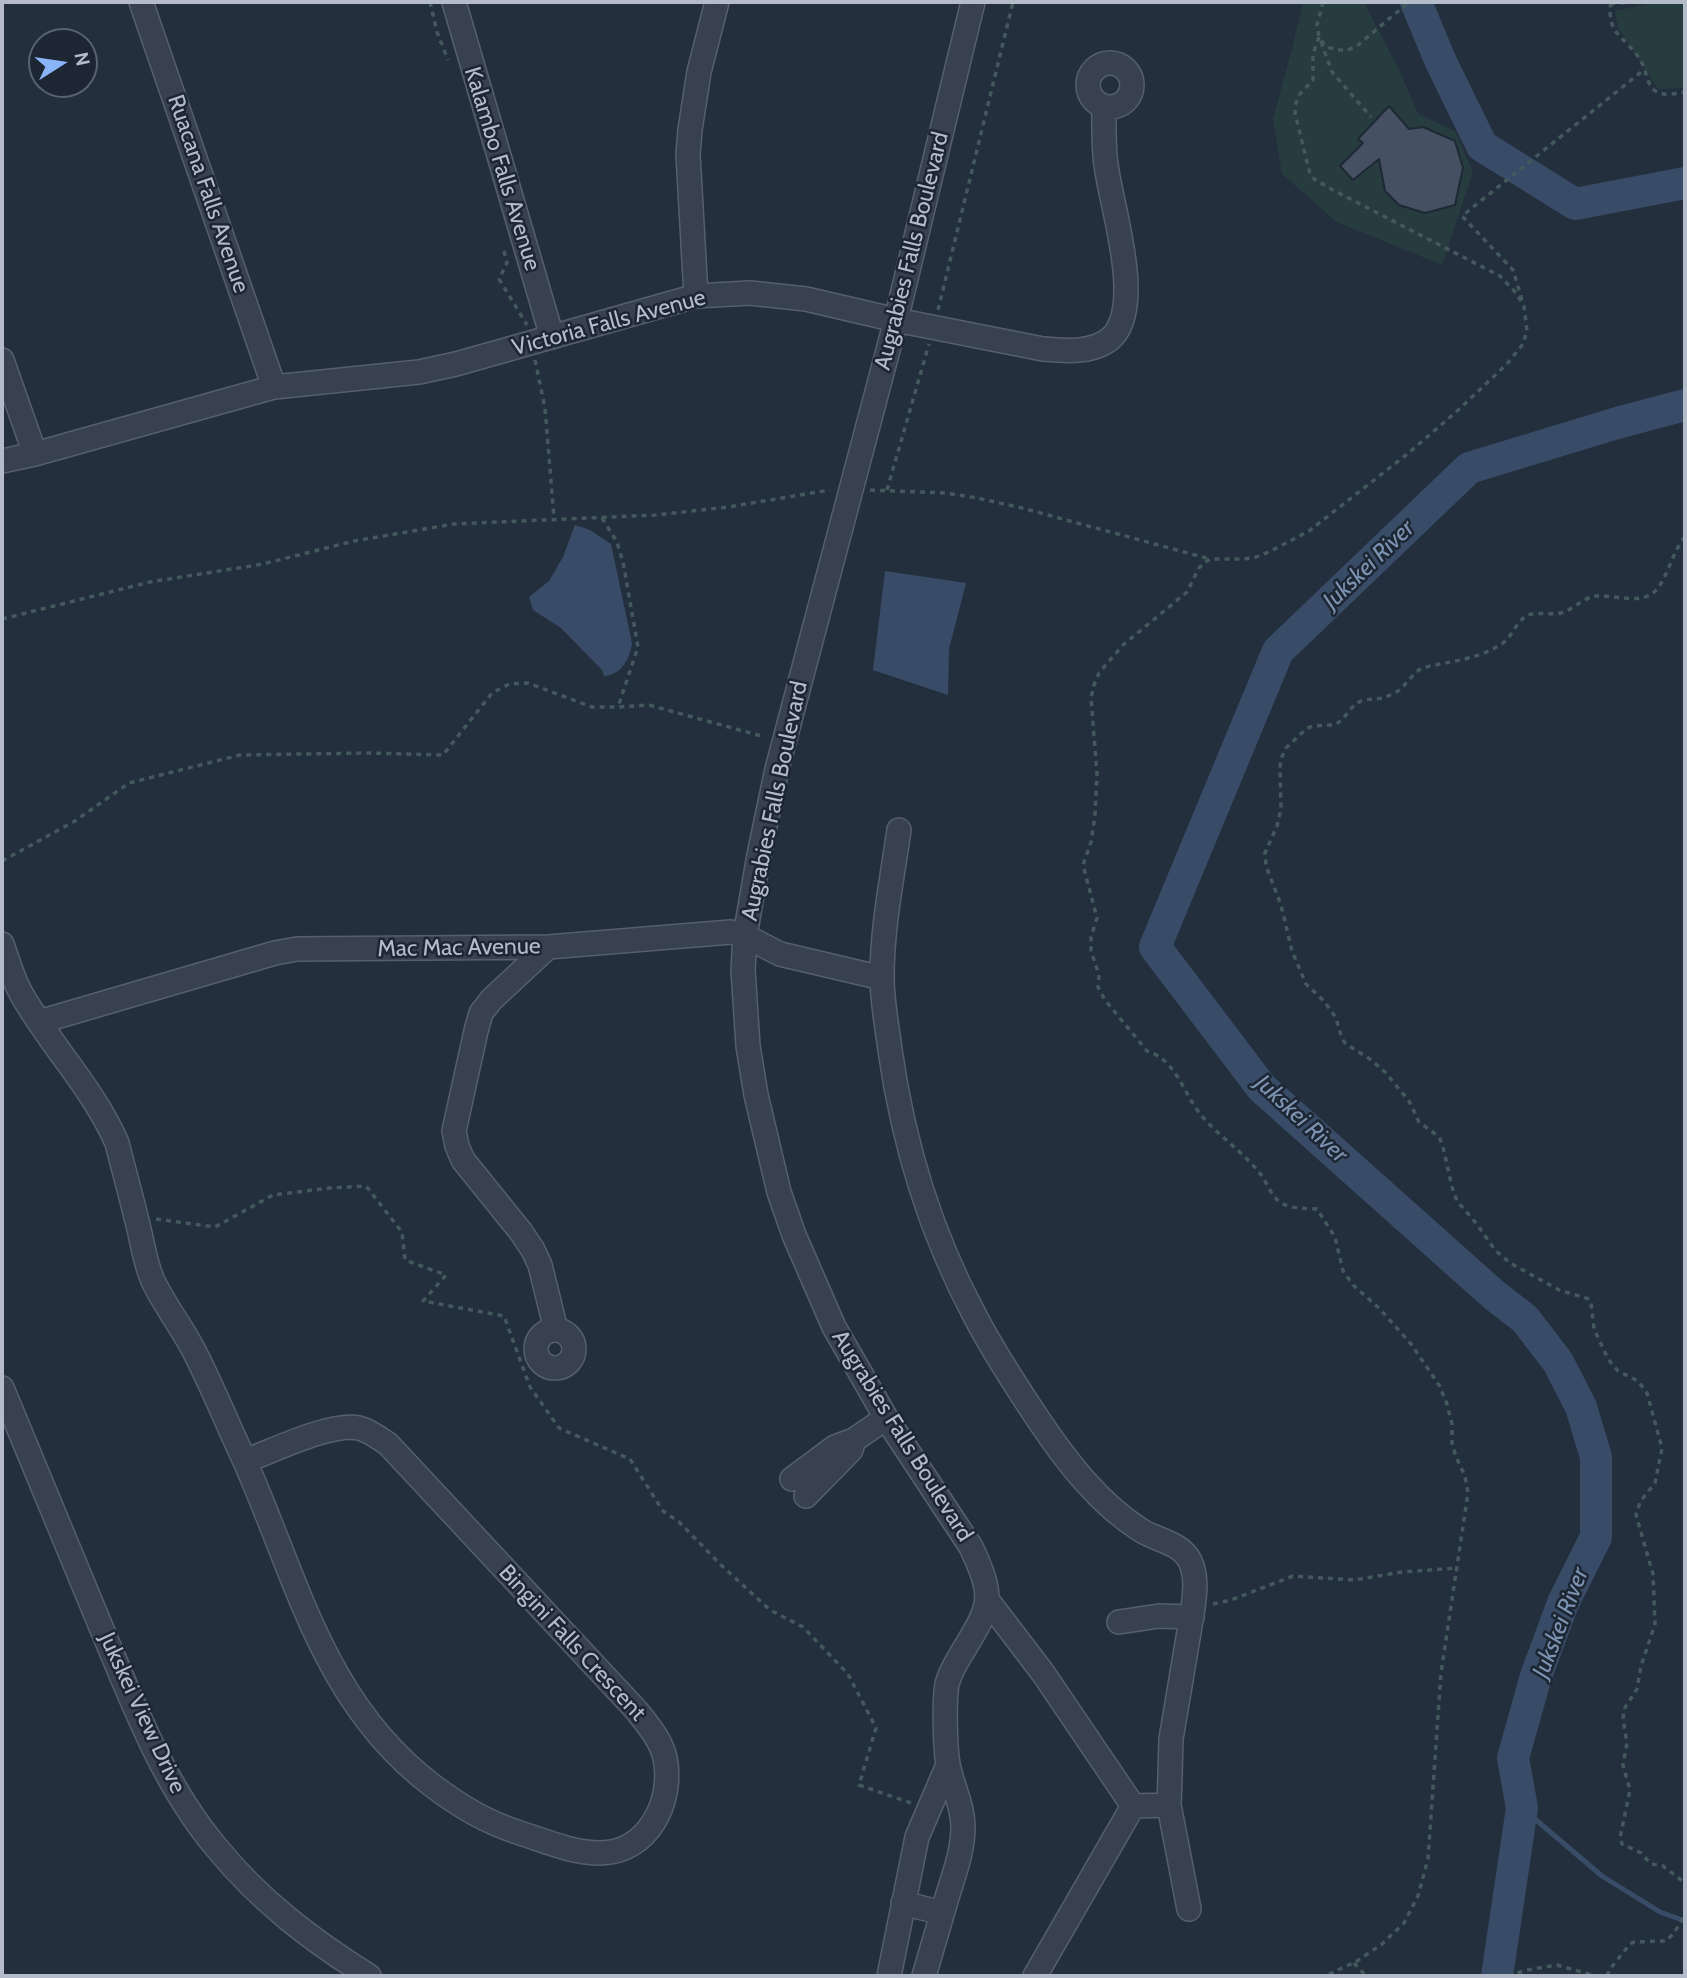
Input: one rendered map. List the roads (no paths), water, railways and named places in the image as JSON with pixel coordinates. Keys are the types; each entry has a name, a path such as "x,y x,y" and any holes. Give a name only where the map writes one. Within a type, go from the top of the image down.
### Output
{"street":[{"name":"Ruacana Falls Avenue","path":"141,2 274,387"},
{"name":"Kalambo Falls Avenue","path":"453,2 552,337"},
{"path":"696,296 688,154 699,72 717,2"},
{"name":"Augrabies Falls Boulevard","path":"973,2 896,320 784,742 759,855 745,936 743,970 748,1046 756,1095 779,1192 794,1235 834,1327 886,1418 971,1547 981,1567 988,1601"},
{"name":"Victoria Falls Avenue","path":"2,461 274,387 419,372 456,364 696,296 750,293 806,299 1042,349 1083,350 1113,336 1122,321 1126,297 1121,242 1107,171 1104,106"},
{"path":"2,360 35,454"},
{"path":"899,830 884,928 882,978 895,1081 911,1152 933,1220 974,1315 1039,1420 1066,1457 1100,1498 1121,1517 1145,1533 1182,1551 1194,1574 1196,1587 1193,1612 1171,1739 1170,1805 1189,1909"},
{"name":"Mac Mac Avenue","path":"39,1022 275,953 297,949 548,947 731,932 780,954 882,978"},
{"name":"Bingini Falls Crescent","path":"2,944 20,992 97,1103 109,1125 117,1143 152,1280 193,1349 245,1461 295,1588 326,1653 347,1693 371,1727 395,1754 422,1777 462,1807 497,1825 576,1850 600,1853 636,1842 653,1826 663,1803 667,1778 664,1756 652,1730 387,1444 372,1433 359,1428 342,1427 245,1461"},
{"path":"548,947 492,999 481,1013 454,1131 463,1160 521,1231 533,1250 540,1265 556,1330"},
{"name":"Jukskei View Drive","path":"2,1388 134,1705 191,1814 241,1877 279,1913 324,1948 369,1976"},
{"path":"799,1488 851,1450 854,1440 886,1418"},
{"path":"924,1976 960,1854 963,1826 948,1765 947,1684 982,1619 988,1601"},
{"path":"988,1601 1043,1673 1133,1806"},
{"path":"1119,1622 1193,1612"},
{"path":"889,1976 913,1853 948,1765"},
{"path":"1133,1806 1170,1805"},
{"path":"1035,1976 1133,1806"},
{"path":"903,1903 942,1913"}],"water":[{"path":"575,525 590,530 611,544 632,643 624,665 610,675 604,676 602,670 561,628 533,610 529,597 549,581 563,557"},
{"path":"885,571 966,583 949,649 948,695 873,670"}],"waterway":[{"name":"Jukskei River","path":"1416,2 1440,60 1482,146 1575,204 1685,183"},
{"name":"Jukskei River","path":"1497,1976 1522,1808 1513,1758 1536,1676 1563,1603 1596,1537 1596,1457 1581,1407 1558,1362 1525,1319 1494,1295 1262,1088 1155,947 1278,651 1469,468 1685,405"},
{"path":"1522,1808 1602,1876 1660,1912 1685,1921"}]}
